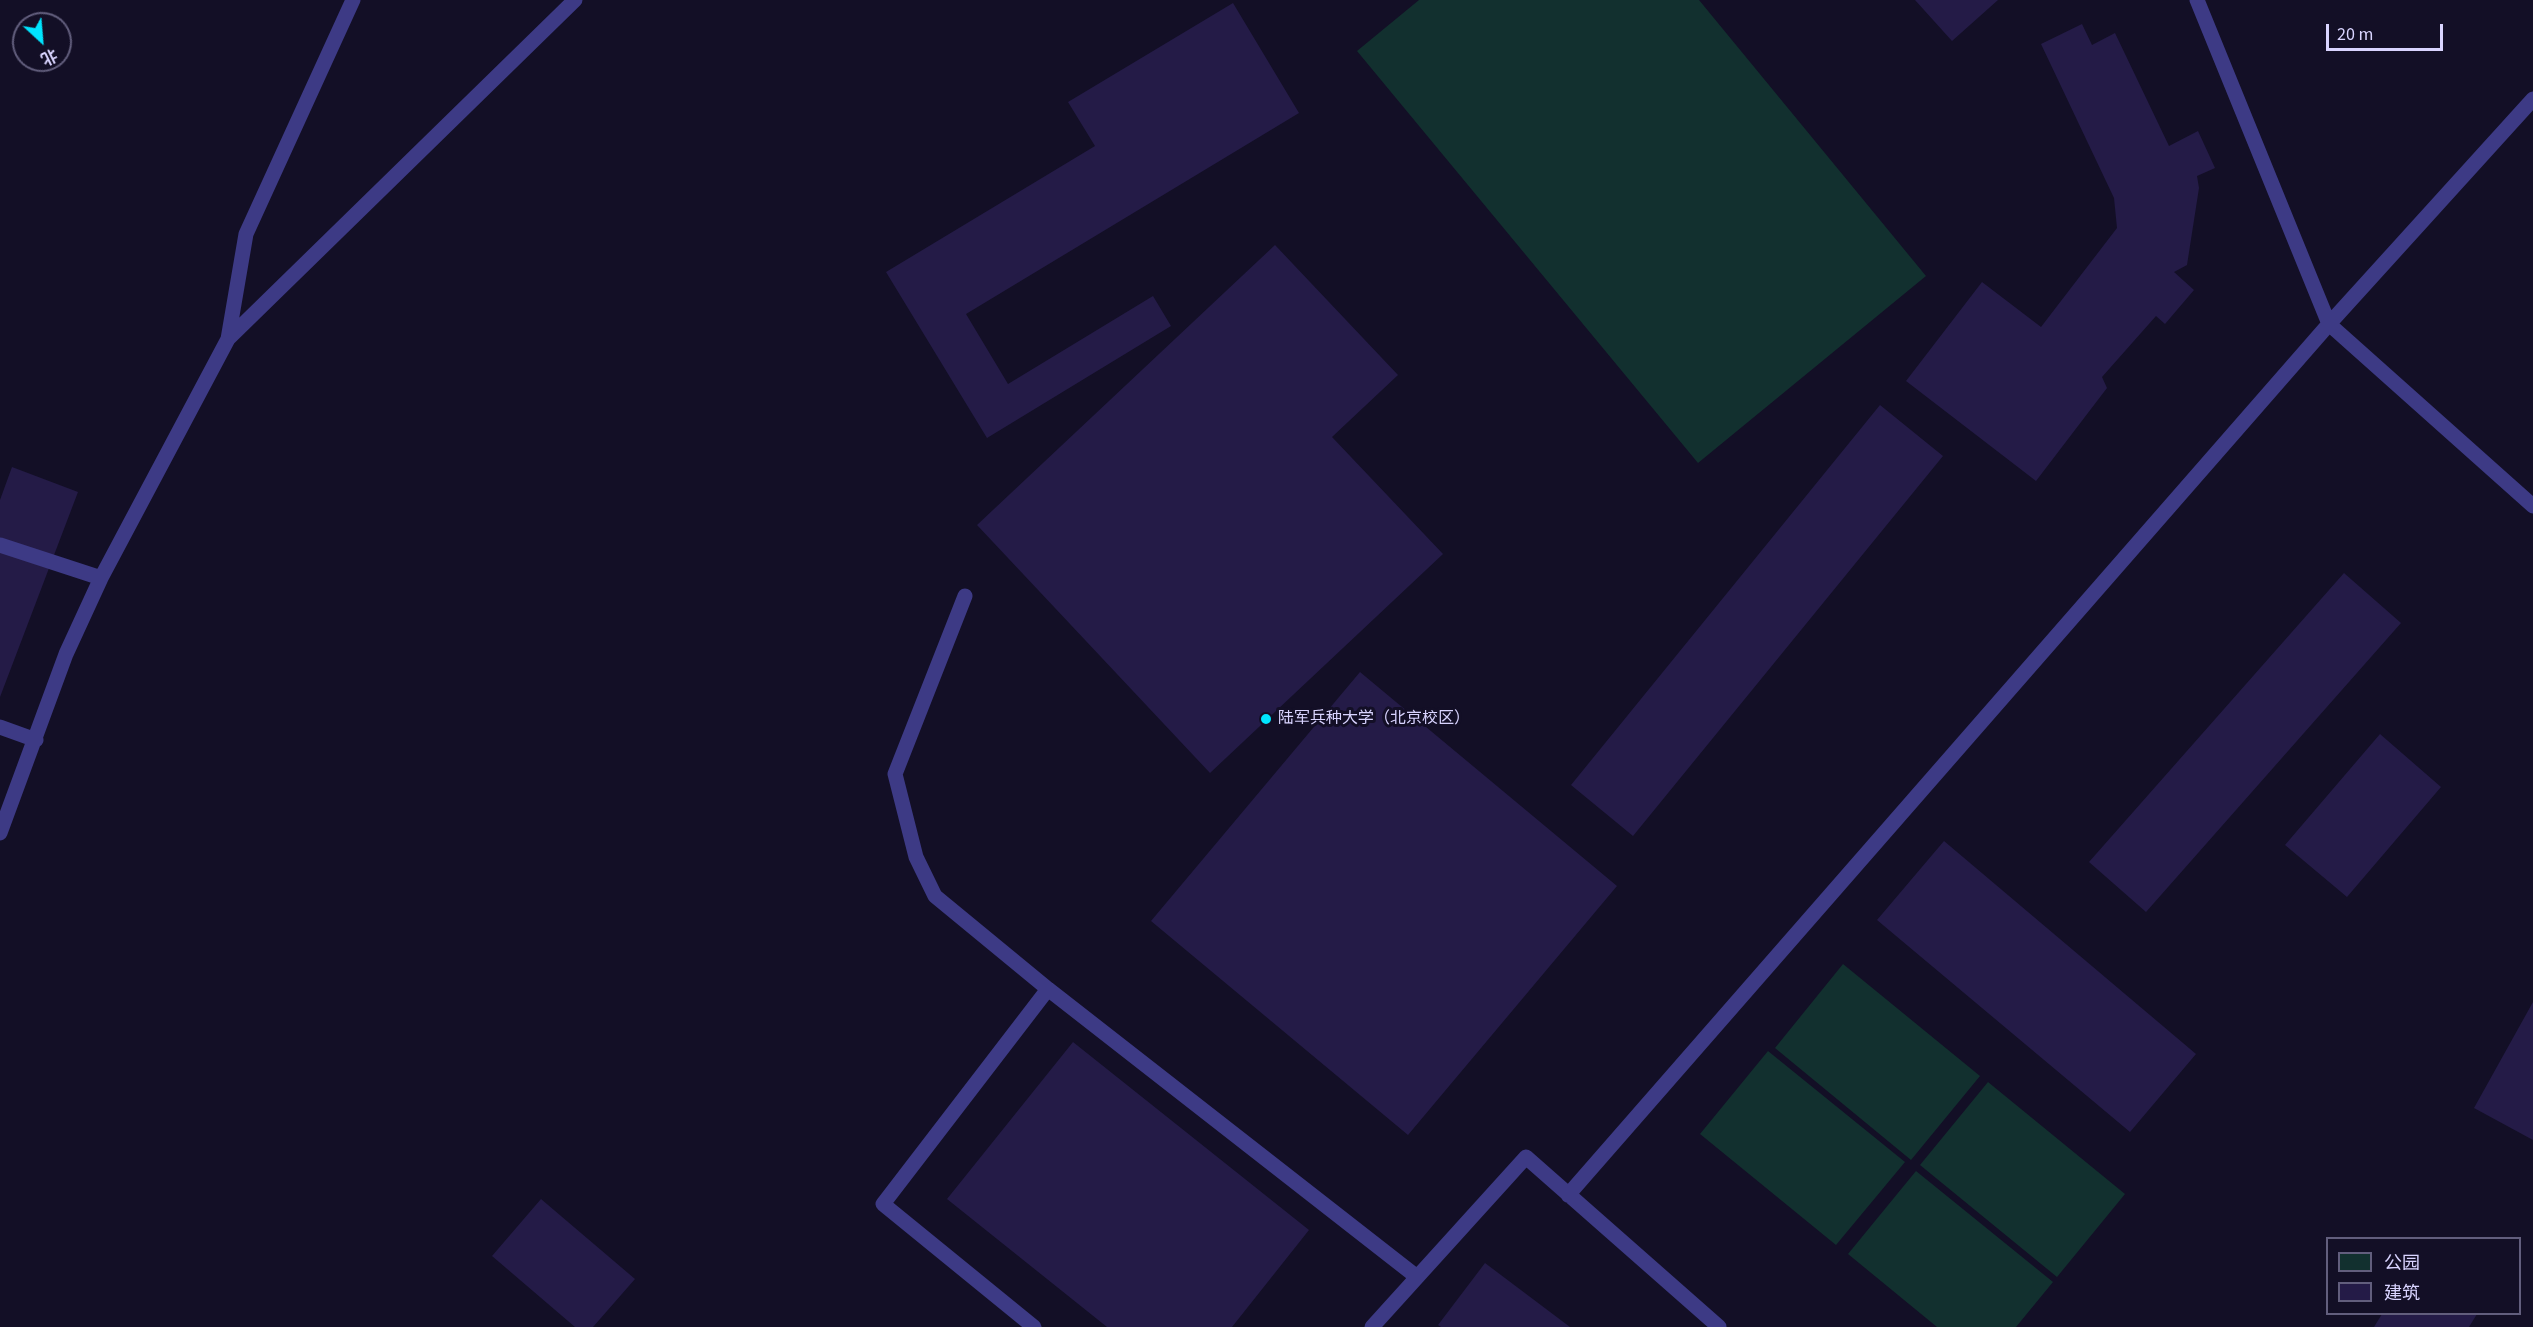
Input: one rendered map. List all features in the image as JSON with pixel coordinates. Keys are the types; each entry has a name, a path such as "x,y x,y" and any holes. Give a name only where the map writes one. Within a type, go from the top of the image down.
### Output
{"lane":[{"path":"228,339 246,234 353,0"},
{"path":"0,833 66,654 101,578 228,339 575,0"},
{"path":"2197,0 2329,324 2533,506"},
{"path":"1568,1195 2329,324 2533,99"},
{"path":"0,544 101,578"},
{"path":"965,596 895,774 916,857 935,897 1048,989 1417,1277"},
{"path":"0,727 36,740"},
{"path":"1034,1327 883,1204 1048,989"},
{"path":"1372,1327 1526,1157 1719,1327"}],"green space":[{"path":"1419,0 1699,0 1926,276 1698,463 1357,51"},
{"path":"1843,964 1980,1076 1911,1160 1775,1048"},
{"path":"1768,1051 1905,1162 1836,1245 1700,1134"},
{"path":"1988,1082 2125,1194 2057,1277 1920,1165"},
{"path":"1916,1171 2053,1282 2016,1327 1937,1327 1848,1254"}],"building":[{"path":"1915,0 1998,0 1952,41"},
{"path":"1233,3 1299,113 966,314 1008,384 1153,296 1171,326 987,438 886,272 1095,146 1068,102"},
{"path":"2082,24 2092,45 2115,33 2169,146 2198,131 2215,168 2197,176 2199,188 2187,265 2174,272 2194,290 2165,324 2156,316 2102,377 2107,388 2036,481 1906,381 1982,282 2041,327 2117,228 2114,198 2041,44"},
{"path":"1275,245 1398,375 1332,437 1443,554 1210,773 977,525"},
{"path":"1880,405 1943,456 1633,836 1571,785"},
{"path":"12,467 78,492 0,697 0,500"},
{"path":"2344,573 2401,623 2146,912 2089,862"},
{"path":"1360,672 1617,886 1408,1135 1151,921"},
{"path":"2380,734 2441,787 2347,897 2285,845"},
{"path":"1944,841 2196,1054 2130,1132 1877,920"},
{"path":"2533,1002 2533,1140 2474,1108"},
{"path":"1073,1042 1309,1230 1232,1327 1107,1327 947,1199"},
{"path":"541,1199 635,1279 593,1327 575,1327 492,1256"},
{"path":"1485,1263 1570,1327 1441,1327 1438,1325"},
{"path":"2381,1315 2476,1315 2469,1327 2374,1327"}],"place":[{"name":"陆军兵种大学（北京校区）","path":"1266,719"}]}
